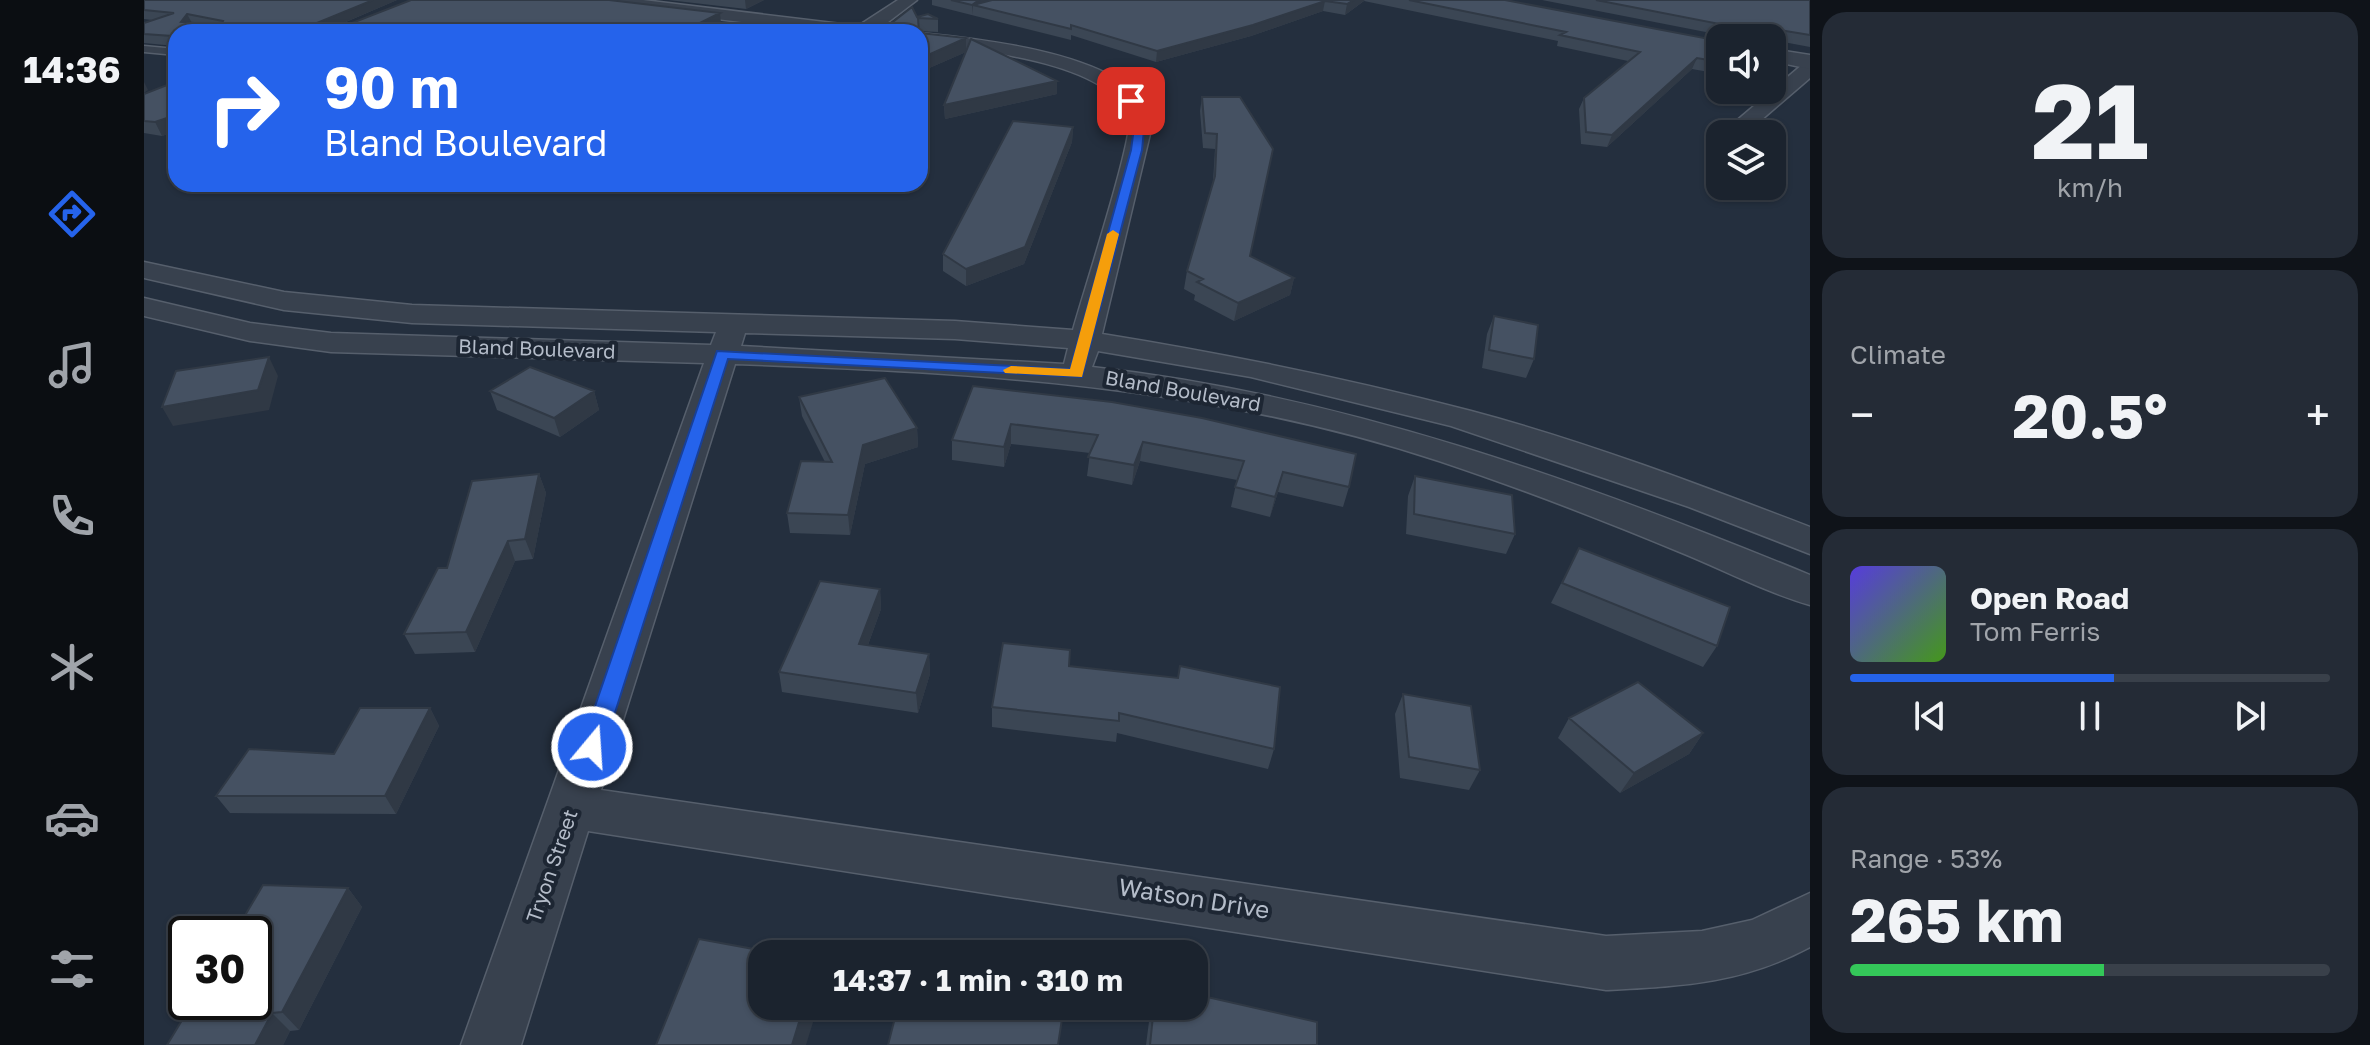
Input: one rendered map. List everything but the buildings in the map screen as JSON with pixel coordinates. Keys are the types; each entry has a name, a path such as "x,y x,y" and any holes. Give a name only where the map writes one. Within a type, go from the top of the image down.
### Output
{"street":[{"path":"602,0 798,24"},
{"path":"874,24 909,0"},
{"path":"928,39 1032,54 1071,65 1106,82 1131,101 1140,120 1136,150 1076,374"},
{"path":"1786,59 1810,65"},
{"path":"1748,120 1810,65"},
{"name":"Bland Boulevard","path":"144,270 296,302 728,339 1076,374 1233,398 1430,447 1650,523 1810,591"},
{"path":"148,311 202,283"},
{"name":"Bland Boulevard","path":"148,311 215,326 332,342 728,339 955,330 1084,340 1251,368 1462,419 1702,499 1810,541"},
{"name":"Tryon Street","path":"491,1045 728,339"},
{"name":"Watson Drive","path":"572,807 1606,963 1702,958 1759,945 1810,919"}],"lane":[{"path":"144,49 168,51"}],"slow traffic":[{"path":"1011,370 1076,374 1113,234"}],"route":[{"path":"592,747 722,354 1076,374 1136,150 1140,120 1131,101"}]}
